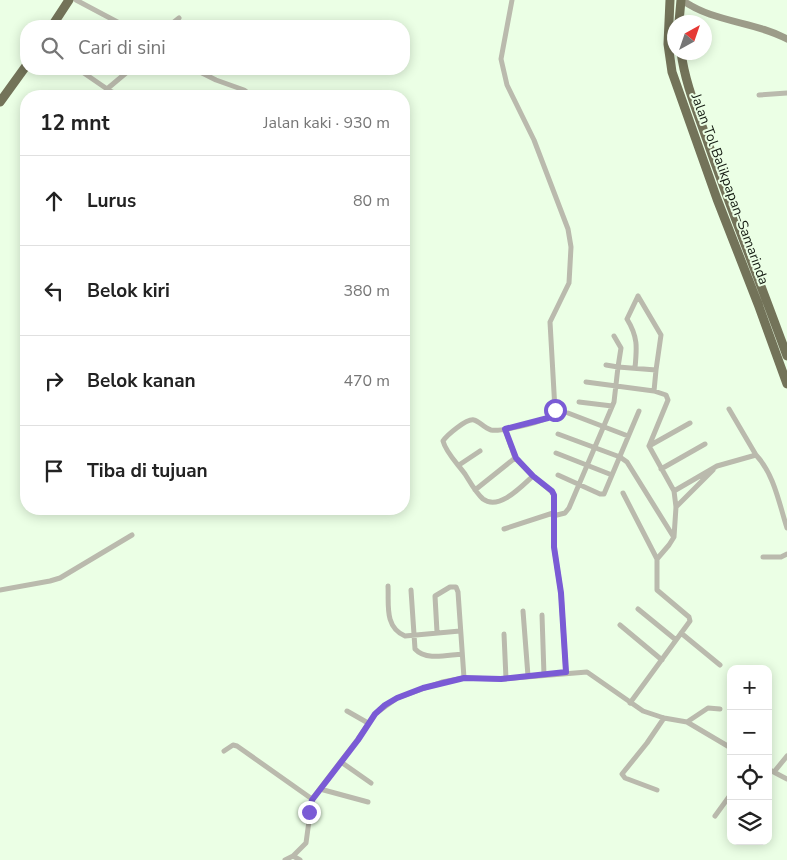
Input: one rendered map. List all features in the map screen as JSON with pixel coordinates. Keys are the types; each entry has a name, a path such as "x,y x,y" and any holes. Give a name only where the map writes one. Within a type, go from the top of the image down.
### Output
{"highway":[{"path":"56,20 69,0"},
{"name":"Jalan Tol Balikpapan–Samarinda","path":"670,0 668,44 672,72 717,199 787,384"},
{"path":"680,15 681,0"},
{"name":"Jalan Tol Balikpapan–Samarinda","path":"683,60 689,90 726,196 787,356"},
{"path":"0,102 20,74"}],"street":[{"path":"76,0 114,20"},
{"path":"512,0 501,59 507,86 534,140 568,229 571,247 569,283 550,322 555,410 548,418 505,429 489,430 473,420 464,423 447,436 443,444 475,490 488,502 495,502 508,496 533,476"},
{"path":"681,0 705,14 755,27 787,40"},
{"path":"86,75 106,89 124,75"},
{"path":"206,75 244,90"},
{"path":"759,95 787,93"},
{"path":"635,368 636,340 633,329 627,319 638,296 661,335 654,391"},
{"path":"504,529 553,514 566,512 612,406 621,348 614,336"},
{"path":"606,365 656,370"},
{"path":"586,382 654,391 666,395 668,400 649,446 674,491 676,508 674,537 658,559"},
{"path":"579,402 612,406"},
{"path":"729,409 772,481 787,528"},
{"path":"558,475 602,494 606,492 639,411"},
{"path":"568,413 628,436"},
{"path":"649,446 690,423"},
{"path":"505,429 516,458 533,476 552,491 554,499 554,547 561,593 566,672"},
{"path":"558,434 620,457 630,464 674,537"},
{"path":"661,469 705,444"},
{"path":"459,465 480,451"},
{"path":"556,453 612,475"},
{"path":"674,491 717,466 756,455"},
{"path":"475,490 516,458"},
{"path":"676,508 717,466"},
{"path":"623,493 658,559 658,592 690,619 630,702"},
{"path":"0,590 50,582 60,578 132,535"},
{"path":"763,557 781,557 787,554"},
{"path":"388,586 390,623 401,634 405,636 460,631"},
{"path":"437,632 435,596 443,590 453,586 456,587 458,592 464,678"},
{"path":"411,590 415,649 421,655 426,656 462,654"},
{"path":"638,609 676,640"},
{"path":"523,611 528,676"},
{"path":"542,615 544,675"},
{"path":"620,625 662,660"},
{"path":"681,633 720,665"},
{"path":"504,634 506,679"},
{"path":"285,860 294,856 306,843 312,800 375,714 385,705 408,693 442,682 464,678 506,679 566,672 587,672 643,711 664,718 687,722 727,746"},
{"path":"687,722 708,708 720,709"},
{"path":"348,711 368,723"},
{"path":"657,790 625,778 622,774 664,718"},
{"path":"224,751 233,745 237,746 312,800"},
{"path":"772,770 787,756"},
{"path":"341,762 370,783"},
{"path":"772,772 787,780"},
{"path":"320,789 368,802"},
{"path":"715,816 727,800"},
{"path":"294,856 300,860"}],"route":[{"path":"309,812 312,800 358,740 371,719 380,709 397,698 442,682 464,678 501,679 566,672 561,593 554,547 552,516 554,495 516,458 505,429 548,418 555,410"}]}
